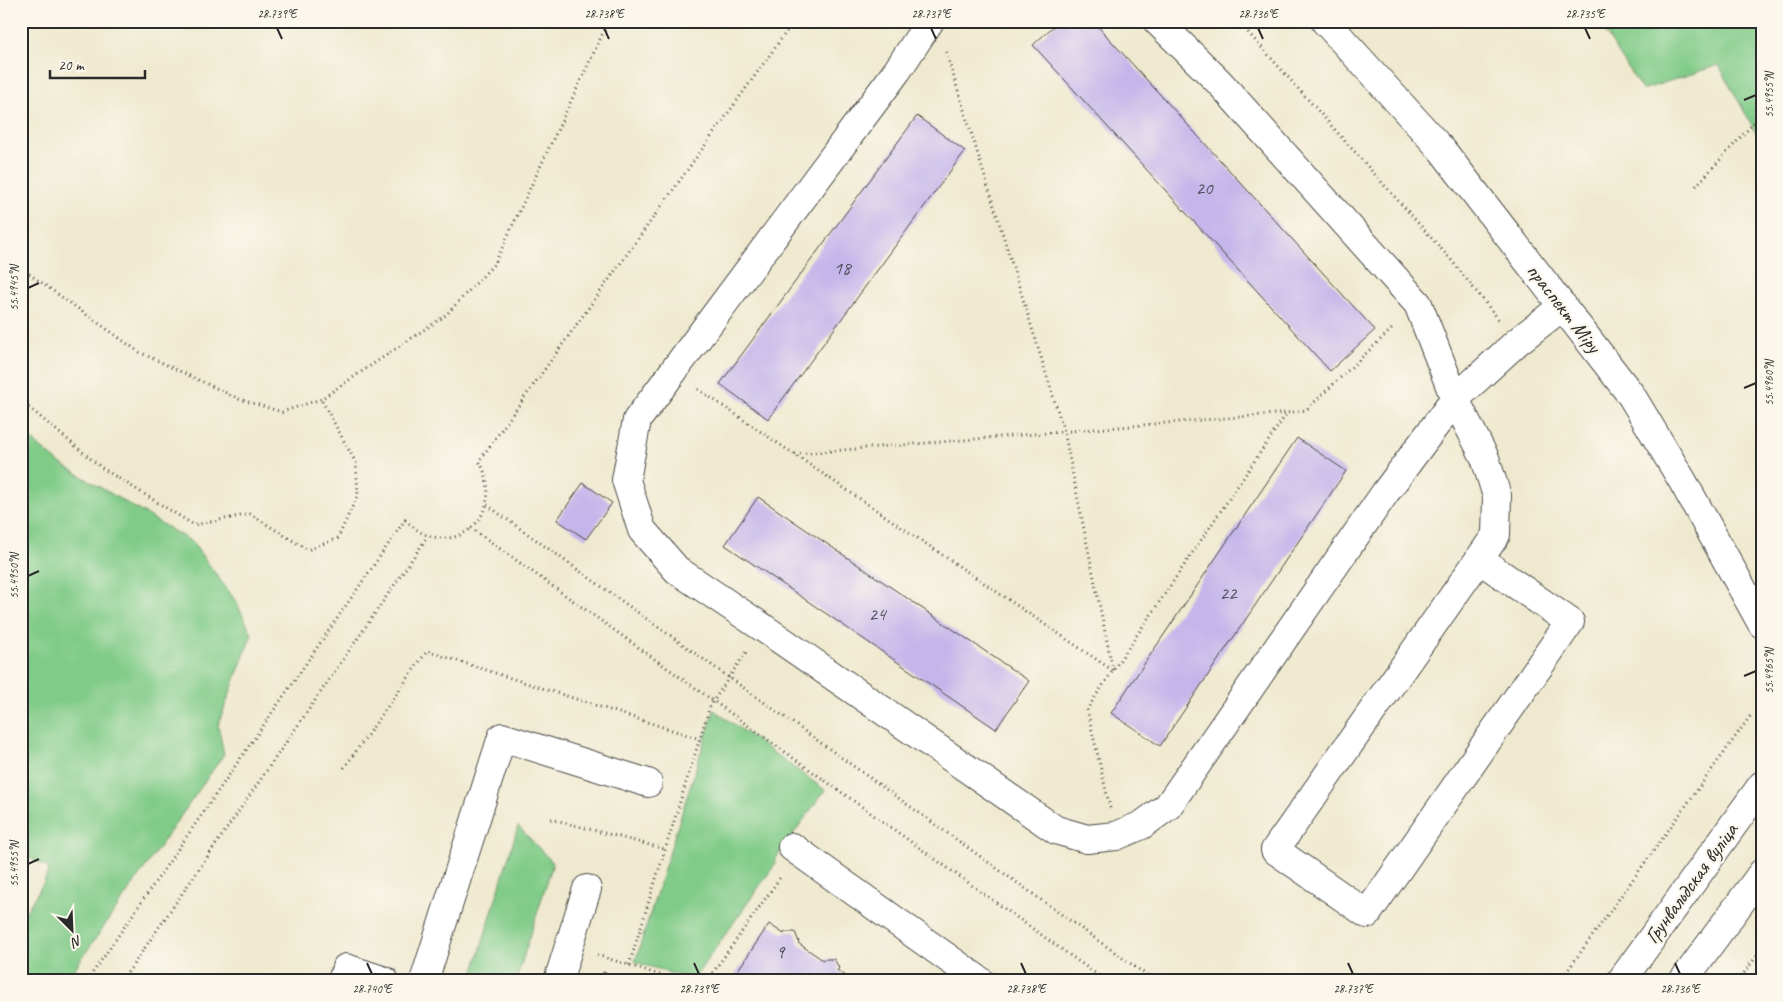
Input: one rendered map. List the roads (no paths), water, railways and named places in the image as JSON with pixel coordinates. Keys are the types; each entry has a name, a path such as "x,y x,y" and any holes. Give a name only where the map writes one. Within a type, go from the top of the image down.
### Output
{"street":[{"path":"930,21 897,71 638,420 626,480 642,530 677,570 1056,830 1086,839 1116,836 1142,825 1168,806 1385,493 1455,399 1517,342 1563,306"},
{"path":"1157,21 1220,83 1418,304 1455,399 1485,458 1498,496 1496,535 1479,559 1276,850 1367,914 1570,622 1479,559"},
{"name":"праспект Міру","path":"1325,21 1442,150 1631,395 1682,480 1762,624"},
{"path":"424,981 502,737 648,783"},
{"name":"Грунвальдская вуліца","path":"1621,981 1762,785"},
{"path":"792,847 980,981"},
{"path":"1683,981 1762,873"},
{"path":"558,981 587,889"},
{"path":"342,981 346,968 385,981"}]}
